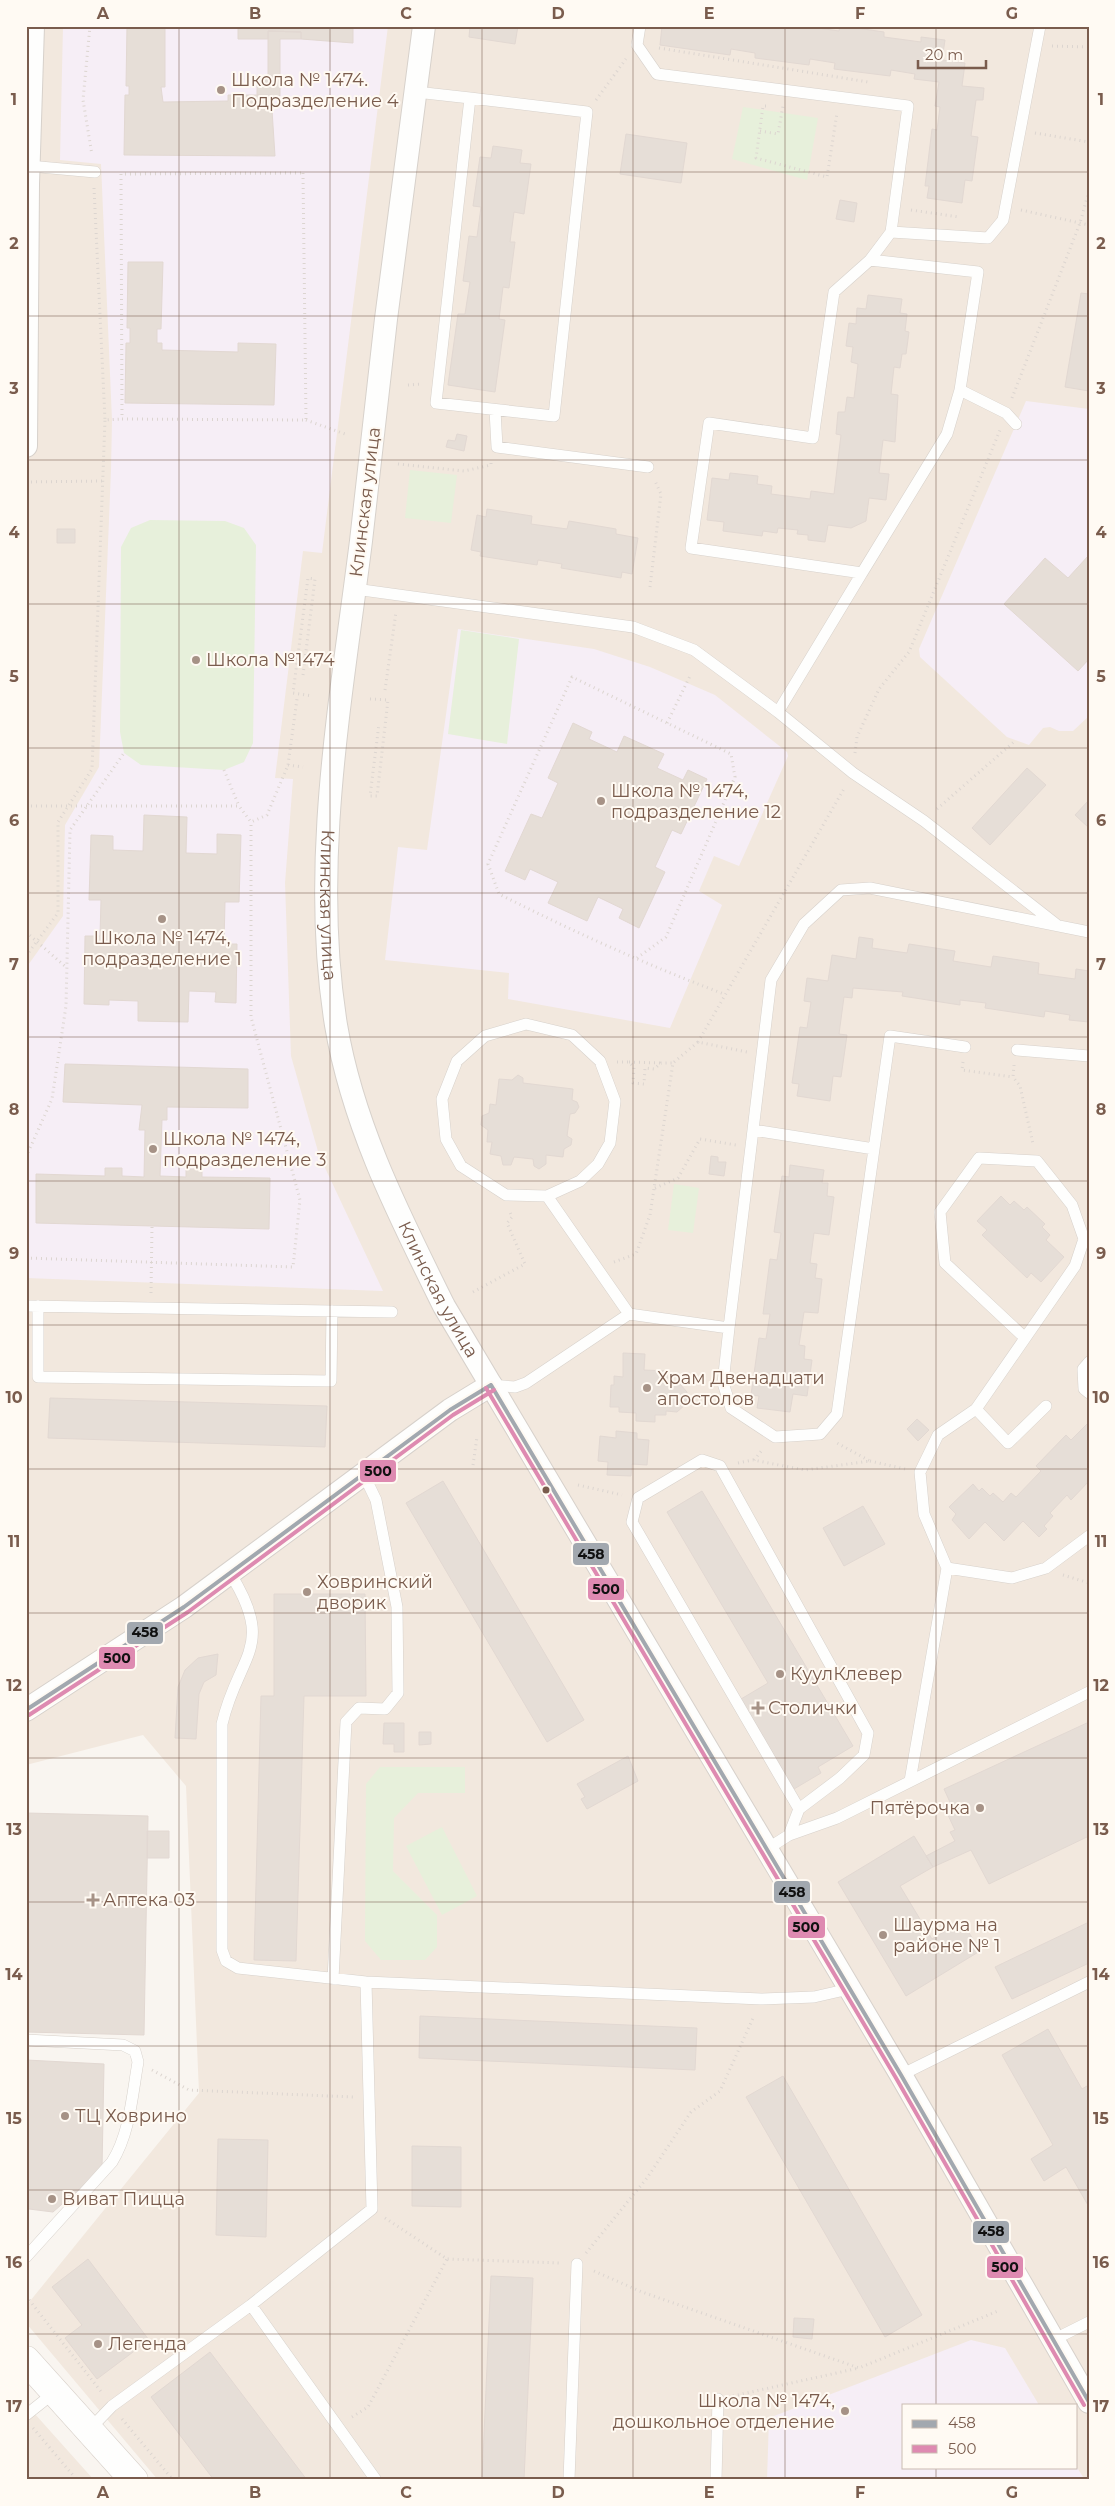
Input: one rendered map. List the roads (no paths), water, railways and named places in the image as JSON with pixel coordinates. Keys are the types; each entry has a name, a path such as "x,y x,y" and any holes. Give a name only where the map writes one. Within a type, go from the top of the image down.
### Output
{"main road":[{"path":"26,2360 134,2480"}],"street":[{"path":"26,446 28,158 33,26"},
{"name":"Клинская улица","path":"424,26 334,754 324,881 327,959 337,1028 356,1108 386,1188 444,1306 901,2075 1089,2402"},
{"path":"26,1710 184,1607 450,1410 491,1385"}],"lane":[{"path":"640,26 637,45 657,74 908,106 891,232 870,260 834,292 813,438 710,423 692,548 862,573"},
{"path":"891,232 988,238 1003,220 1040,26"},
{"path":"416,92 470,98 587,112 554,416 436,403 470,98"},
{"path":"28,158 94,172"},
{"path":"778,712 947,434 960,390 978,272 870,260"},
{"path":"960,390 1006,413 1016,424"},
{"path":"495,410 497,446 648,467"},
{"path":"355,589 633,627 694,650 778,712 853,773 924,821 1057,926"},
{"path":"965,1047 890,1036 837,1414 820,1434 774,1437 731,1408 723,1383 771,980 804,924 841,890 870,888 1089,932"},
{"path":"526,1024 572,1036 600,1061 615,1101 610,1144 598,1164 580,1181 548,1196 506,1195 461,1166 446,1139 442,1099 457,1061 485,1036 526,1024"},
{"path":"1017,1050 1089,1056"},
{"path":"753,1130 874,1149"},
{"path":"910,1781 947,1568 924,1514 920,1472 938,1435 976,1410 1024,1337 1075,1266 1084,1239 1072,1205 1037,1161 979,1158 940,1212 945,1262 1024,1337"},
{"path":"548,1196 629,1314"},
{"path":"26,1306 392,1312"},
{"path":"38,1306 38,1377 331,1381 332,1311"},
{"path":"491,1385 515,1387 526,1383 629,1314 730,1328"},
{"path":"1089,1362 1083,1369 1084,1390 1089,1392"},
{"path":"976,1410 1008,1443 1046,1406"},
{"path":"788,1834 799,1810 840,1778 864,1755 868,1733 720,1466 702,1460 638,1498 632,1522 799,1810"},
{"path":"333,1979 346,1722 360,1708 385,1709 398,1693 397,1607 376,1500 364,1475"},
{"path":"947,1568 1012,1578 1046,1568 1089,1536"},
{"path":"230,1573 245,1597 252,1617 253,1636 249,1656 225,1708 222,1724 222,1950 226,1961 238,1968 366,1982 761,1999 814,1997 850,1989"},
{"path":"767,1849 788,1834 836,1818 1089,1692"},
{"path":"89,2430 112,2406 251,2305 372,2209 366,1982"},
{"path":"901,2075 1089,1982"},
{"path":"26,2040 123,2045 135,2051 138,2062 125,2137 120,2149 112,2162 26,2257"},
{"path":"569,2480 577,2264"},
{"path":"251,2305 337,2428 376,2480"},
{"path":"1053,2340 1089,2322"},
{"path":"26,2415 56,2392"},
{"path":"716,2480 718,2399"}],"place":[{"name":"Школа № 1474. Подразделение 4","path":"221,90"},
{"name":"Школа №1474","path":"196,660"},
{"name":"Школа № 1474, подразделение 12","path":"601,801"},
{"name":"Школа № 1474, подразделение 1","path":"162,919"},
{"name":"Школа № 1474, подразделение 3","path":"153,1149"},
{"name":"Храм Двенадцати апостолов","path":"647,1388"},
{"name":"Ховринский дворик","path":"307,1592"},
{"name":"КуулКлевер","path":"780,1674"},
{"name":"Столички","path":"758,1708"},
{"name":"Пятёрочка","path":"980,1808"},
{"name":"Аптека 03","path":"93,1900"},
{"name":"Шаурма на районе № 1","path":"883,1935"},
{"name":"ТЦ Ховрино","path":"65,2116"},
{"name":"Виват Пицца","path":"52,2199"},
{"name":"Легенда","path":"98,2344"},
{"name":"Школа № 1474, дошкольное отделение","path":"845,2411"}]}
